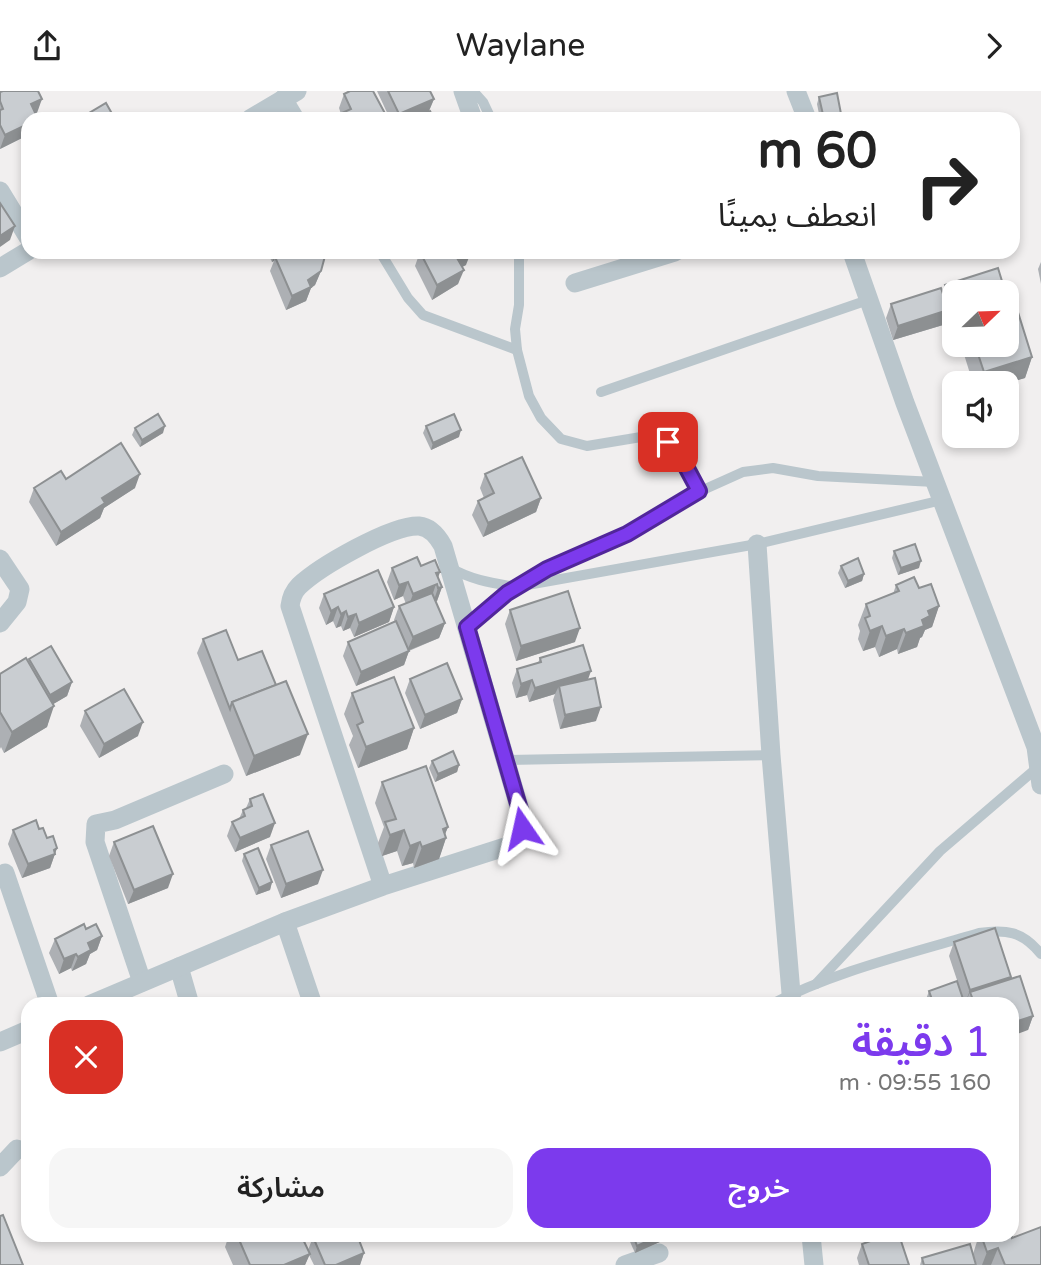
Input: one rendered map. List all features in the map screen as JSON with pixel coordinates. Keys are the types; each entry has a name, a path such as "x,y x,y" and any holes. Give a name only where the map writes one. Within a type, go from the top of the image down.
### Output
{"street":[{"path":"463,91 470,112"},
{"path":"796,91 804,112"},
{"path":"262,112 290,95"},
{"path":"0,191 21,226"},
{"path":"0,268 21,255"},
{"path":"575,283 652,259"},
{"path":"854,259 938,491 1039,746 1040,776"},
{"path":"107,997 285,922 383,886 511,845 518,839 522,817 450,568 443,546 435,533 422,526 406,527 384,535 348,553 298,587 290,606 383,886"},
{"path":"757,544 791,997"},
{"path":"0,559 20,589 17,602 0,624"},
{"path":"142,982 94,842 96,824 115,820 224,775"},
{"path":"5,873 47,997"},
{"path":"285,922 310,997"},
{"path":"179,967 188,997"},
{"path":"0,1042 21,1033"},
{"path":"0,1167 17,1149"},
{"path":"812,1242 814,1265"},
{"path":"625,1265 659,1253"}],"lane":[{"path":"473,91 488,112"},
{"path":"384,259 408,298 423,315 517,350"},
{"path":"519,259 519,305 515,329 517,350 529,396 541,418 561,439 587,446 641,437 660,438 679,454 699,491"},
{"path":"601,392 868,300"},
{"path":"467,627 516,587 547,569 627,534 699,491 743,472 773,468 938,491"},
{"path":"450,568 463,576 480,581 516,587 757,544 938,491"},
{"path":"505,760 771,755"},
{"path":"816,984 940,851 1040,776"},
{"path":"794,997 816,984 978,933 1003,930 1020,936 1041,954"}],"building":[{"path":"38,91 42,99 31,104 35,112 21,112 21,127 5,135 0,125 0,110 3,109 0,92"},
{"path":"350,91 373,91 384,112 344,112 351,109 344,94"},
{"path":"388,91 430,91 434,99 398,112"},
{"path":"837,93 841,112 822,112 819,97"},
{"path":"106,103 111,112 91,112"},
{"path":"0,203 15,226 0,236"},
{"path":"276,259 324,259 321,271 308,280 311,287 292,296"},
{"path":"424,259 458,259 464,270 437,285"},
{"path":"998,268 1002,280 961,280"},
{"path":"941,288 942,291 942,312 898,326 891,304"},
{"path":"1019,315 1032,357 984,371 979,357 1019,357"},
{"path":"158,414 165,426 142,440 135,428"},
{"path":"454,414 461,430 433,443 426,426"},
{"path":"121,443 140,474 102,498 105,503 61,532 34,488 61,471 66,479"},
{"path":"522,457 541,498 488,523 478,501 494,493 485,474"},
{"path":"915,544 921,561 901,568 894,551"},
{"path":"417,557 421,566 435,560 440,572 436,573 442,587 438,588 437,584 413,594 408,582 399,585 392,568"},
{"path":"858,558 864,574 848,581 841,566"},
{"path":"378,570 394,607 359,623 356,614 348,617 346,611 341,614 338,607 331,611 324,594"},
{"path":"914,577 919,588 931,584 939,606 928,611 930,616 922,620 924,626 906,633 904,629 886,636 882,626 870,631 865,618 870,616 866,604 899,591 896,585"},
{"path":"568,591 580,628 521,646 510,610"},
{"path":"432,593 445,623 413,637 399,606"},
{"path":"396,621 409,651 361,672 348,642"},
{"path":"226,630 238,660 262,651 276,685 232,702 230,709 203,639"},
{"path":"583,645 591,671 535,688 532,680 521,684 517,669 541,662 540,658"},
{"path":"51,646 72,682 50,695 29,659"},
{"path":"26,658 54,706 12,732 0,712 0,674"},
{"path":"447,663 462,699 425,715 410,679"},
{"path":"394,677 414,728 366,747 357,725 363,722 352,693"},
{"path":"595,678 601,707 565,715 559,686"},
{"path":"286,681 308,734 254,756 232,702"},
{"path":"124,689 143,722 104,744 85,711"},
{"path":"453,751 459,765 438,774 432,761"},
{"path":"426,766 448,827 443,829 446,838 422,847 420,842 410,846 404,830 390,835 385,822 396,819 382,782"},
{"path":"263,794 275,823 240,838 232,822 245,816 243,810 252,806 250,799"},
{"path":"36,820 39,829 43,828 47,838 53,836 57,848 54,850 55,854 28,864 13,830"},
{"path":"153,826 173,874 134,890 114,842"},
{"path":"308,831 323,870 286,884 271,845"},
{"path":"258,848 272,882 259,888 244,854"},
{"path":"84,924 86,929 96,924 102,936 88,943 91,950 78,957 76,954 64,959 55,939"},
{"path":"995,928 1011,977 970,990 954,942"},
{"path":"1020,976 1033,1016 1019,1021 1019,997 972,997 970,992"},
{"path":"957,981 962,997 931,997 929,991"},
{"path":"3,1215 23,1265 0,1265 0,1216"},
{"path":"1041,1227 1041,1265 1005,1265 998,1248 987,1252 983,1242 1019,1242 1019,1235"},
{"path":"240,1242 304,1242 310,1254 284,1265 250,1265"},
{"path":"315,1242 360,1242 364,1253 336,1265 325,1265"},
{"path":"901,1242 909,1265 869,1265 862,1244"},
{"path":"970,1244 976,1265 924,1265 922,1258"}],"route":[{"path":"522,828 522,817 467,627 507,593 547,569 627,534 699,491 683,461 668,442"}]}
